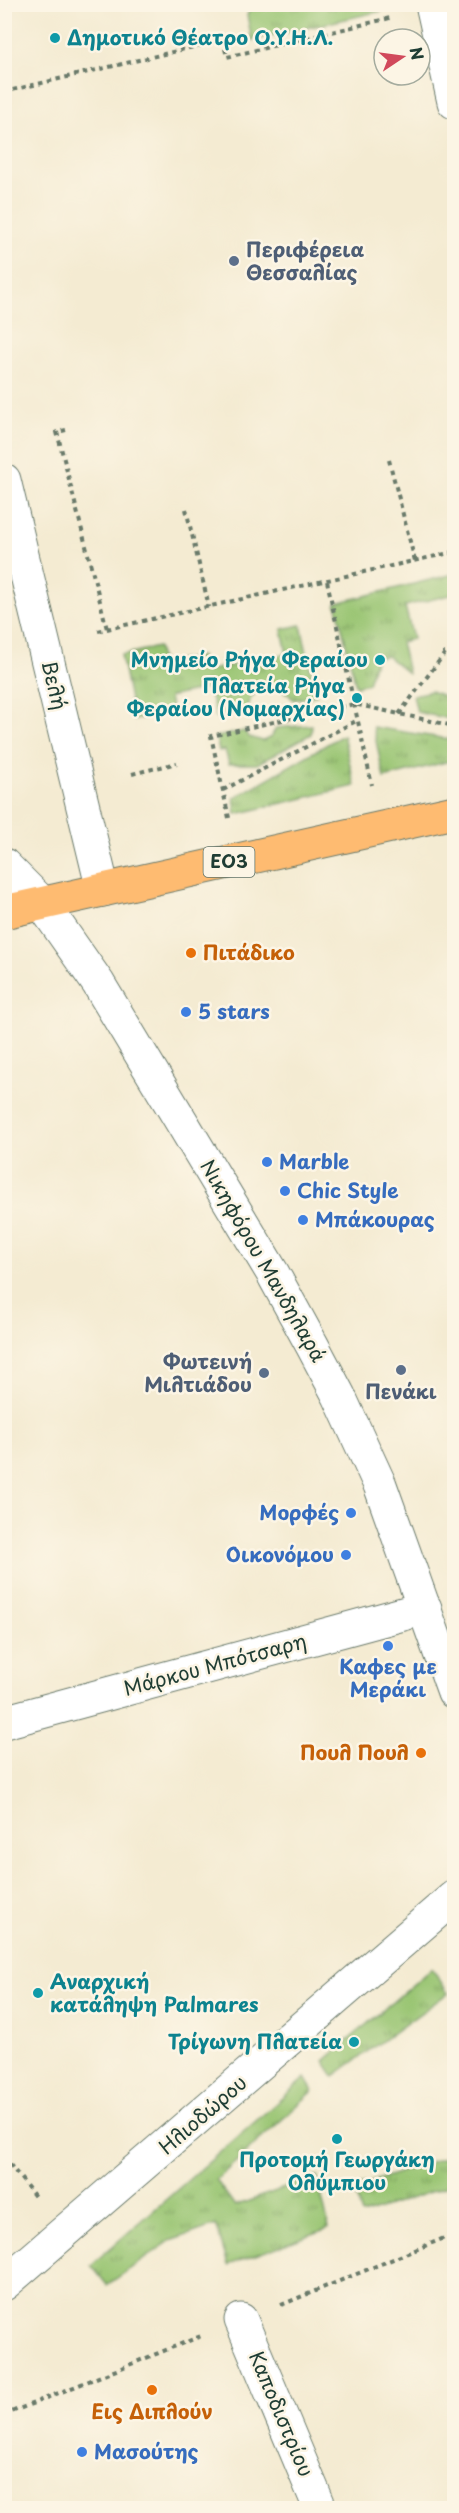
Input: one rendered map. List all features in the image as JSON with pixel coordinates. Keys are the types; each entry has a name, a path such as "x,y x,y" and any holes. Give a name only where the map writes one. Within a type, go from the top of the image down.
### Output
{"main road":[{"name":"ΕΟ3","path":"4,912 454,812"}],"street":[{"path":"432,4 454,102"},
{"name":"Βελή","path":"4,480 104,890"},
{"name":"Νικηφόρου Μανδηλαρά","path":"4,865 42,903 70,940 116,1012 272,1272 312,1345 372,1465 454,1692"},
{"name":"Μάρκου Μπότσαρη","path":"4,1722 425,1608"},
{"name":"Ηλιοδώρου","path":"4,2284 454,1897"},
{"name":"Καποδιστρίου","path":"242,2320 320,2508"}],"path":[{"path":"4,92 223,40 227,57 400,16"},
{"path":"66,430 57,432 107,629"},
{"path":"389,460 415,561"},
{"path":"186,509 209,607"},
{"path":"98,631 454,552"},
{"path":"327,581 375,795"},
{"path":"399,714 445,653 454,651"},
{"path":"232,827 212,736 354,704 454,726"},
{"path":"223,790 358,720"},
{"path":"132,774 177,763"},
{"path":"4,2157 64,2234"}],"green space":[{"path":"254,4 381,5 382,11 252,40 247,15"},
{"path":"454,574 454,594 405,606 413,639 401,642 408,673 387,656 376,658 368,683 356,686 336,603"},
{"path":"301,625 316,695 294,700 280,689 266,688 254,695 245,711 216,717 209,688 169,697 172,712 134,720 121,655 158,647 162,664 201,656 206,671 287,654 282,629"},
{"path":"431,691 454,700 454,720 417,712 413,695"},
{"path":"312,725 311,734 257,764 229,764 225,750 219,751 216,737 244,731 249,737 263,741 271,737 276,728"},
{"path":"373,727 454,740 454,760 384,778"},
{"path":"343,735 355,786 236,814 234,798"},
{"path":"432,1968 448,1993 334,2076 324,2061"},
{"path":"305,2078 313,2091 216,2180 235,2206 317,2176 329,2228 228,2265 216,2225 170,2241 107,2285 91,2265"},
{"path":"454,2154 454,2184 362,2215 353,2188"}],"place":[{"name":"Δημοτικό Θέατρο Ο.Υ.Η.Λ.","path":"55,38"},
{"name":"Περιφέρεια Θεσσαλίας","path":"234,261"},
{"name":"Μνημείο Ρήγα Φεραίου","path":"380,660"},
{"name":"Πλατεία Ρήγα Φεραίου (Νομαρχίας)","path":"357,698"},
{"name":"Πιτάδικο","path":"191,953"},
{"name":"5 stars","path":"186,1012"},
{"name":"Marble","path":"267,1162"},
{"name":"Chic Style","path":"285,1191"},
{"name":"Μπάκουρας","path":"303,1220"},
{"name":"Πενάκι","path":"401,1370"},
{"name":"Φωτεινή Μιλτιάδου","path":"264,1373"},
{"name":"Μορφές","path":"351,1513"},
{"name":"Οικονόμου","path":"346,1555"},
{"name":"Καφες με Μεράκι","path":"388,1646"},
{"name":"Πουλ Πουλ","path":"421,1753"},
{"name":"Αναρχική κατάληψη Palmares","path":"38,1993"},
{"name":"Τρίγωνη Πλατεία","path":"354,2042"},
{"name":"Προτομή Γεωργάκη Ολύμπιου","path":"337,2139"},
{"name":"Εις Διπλούν","path":"152,2390"},
{"name":"Μασούτης","path":"82,2452"}]}
